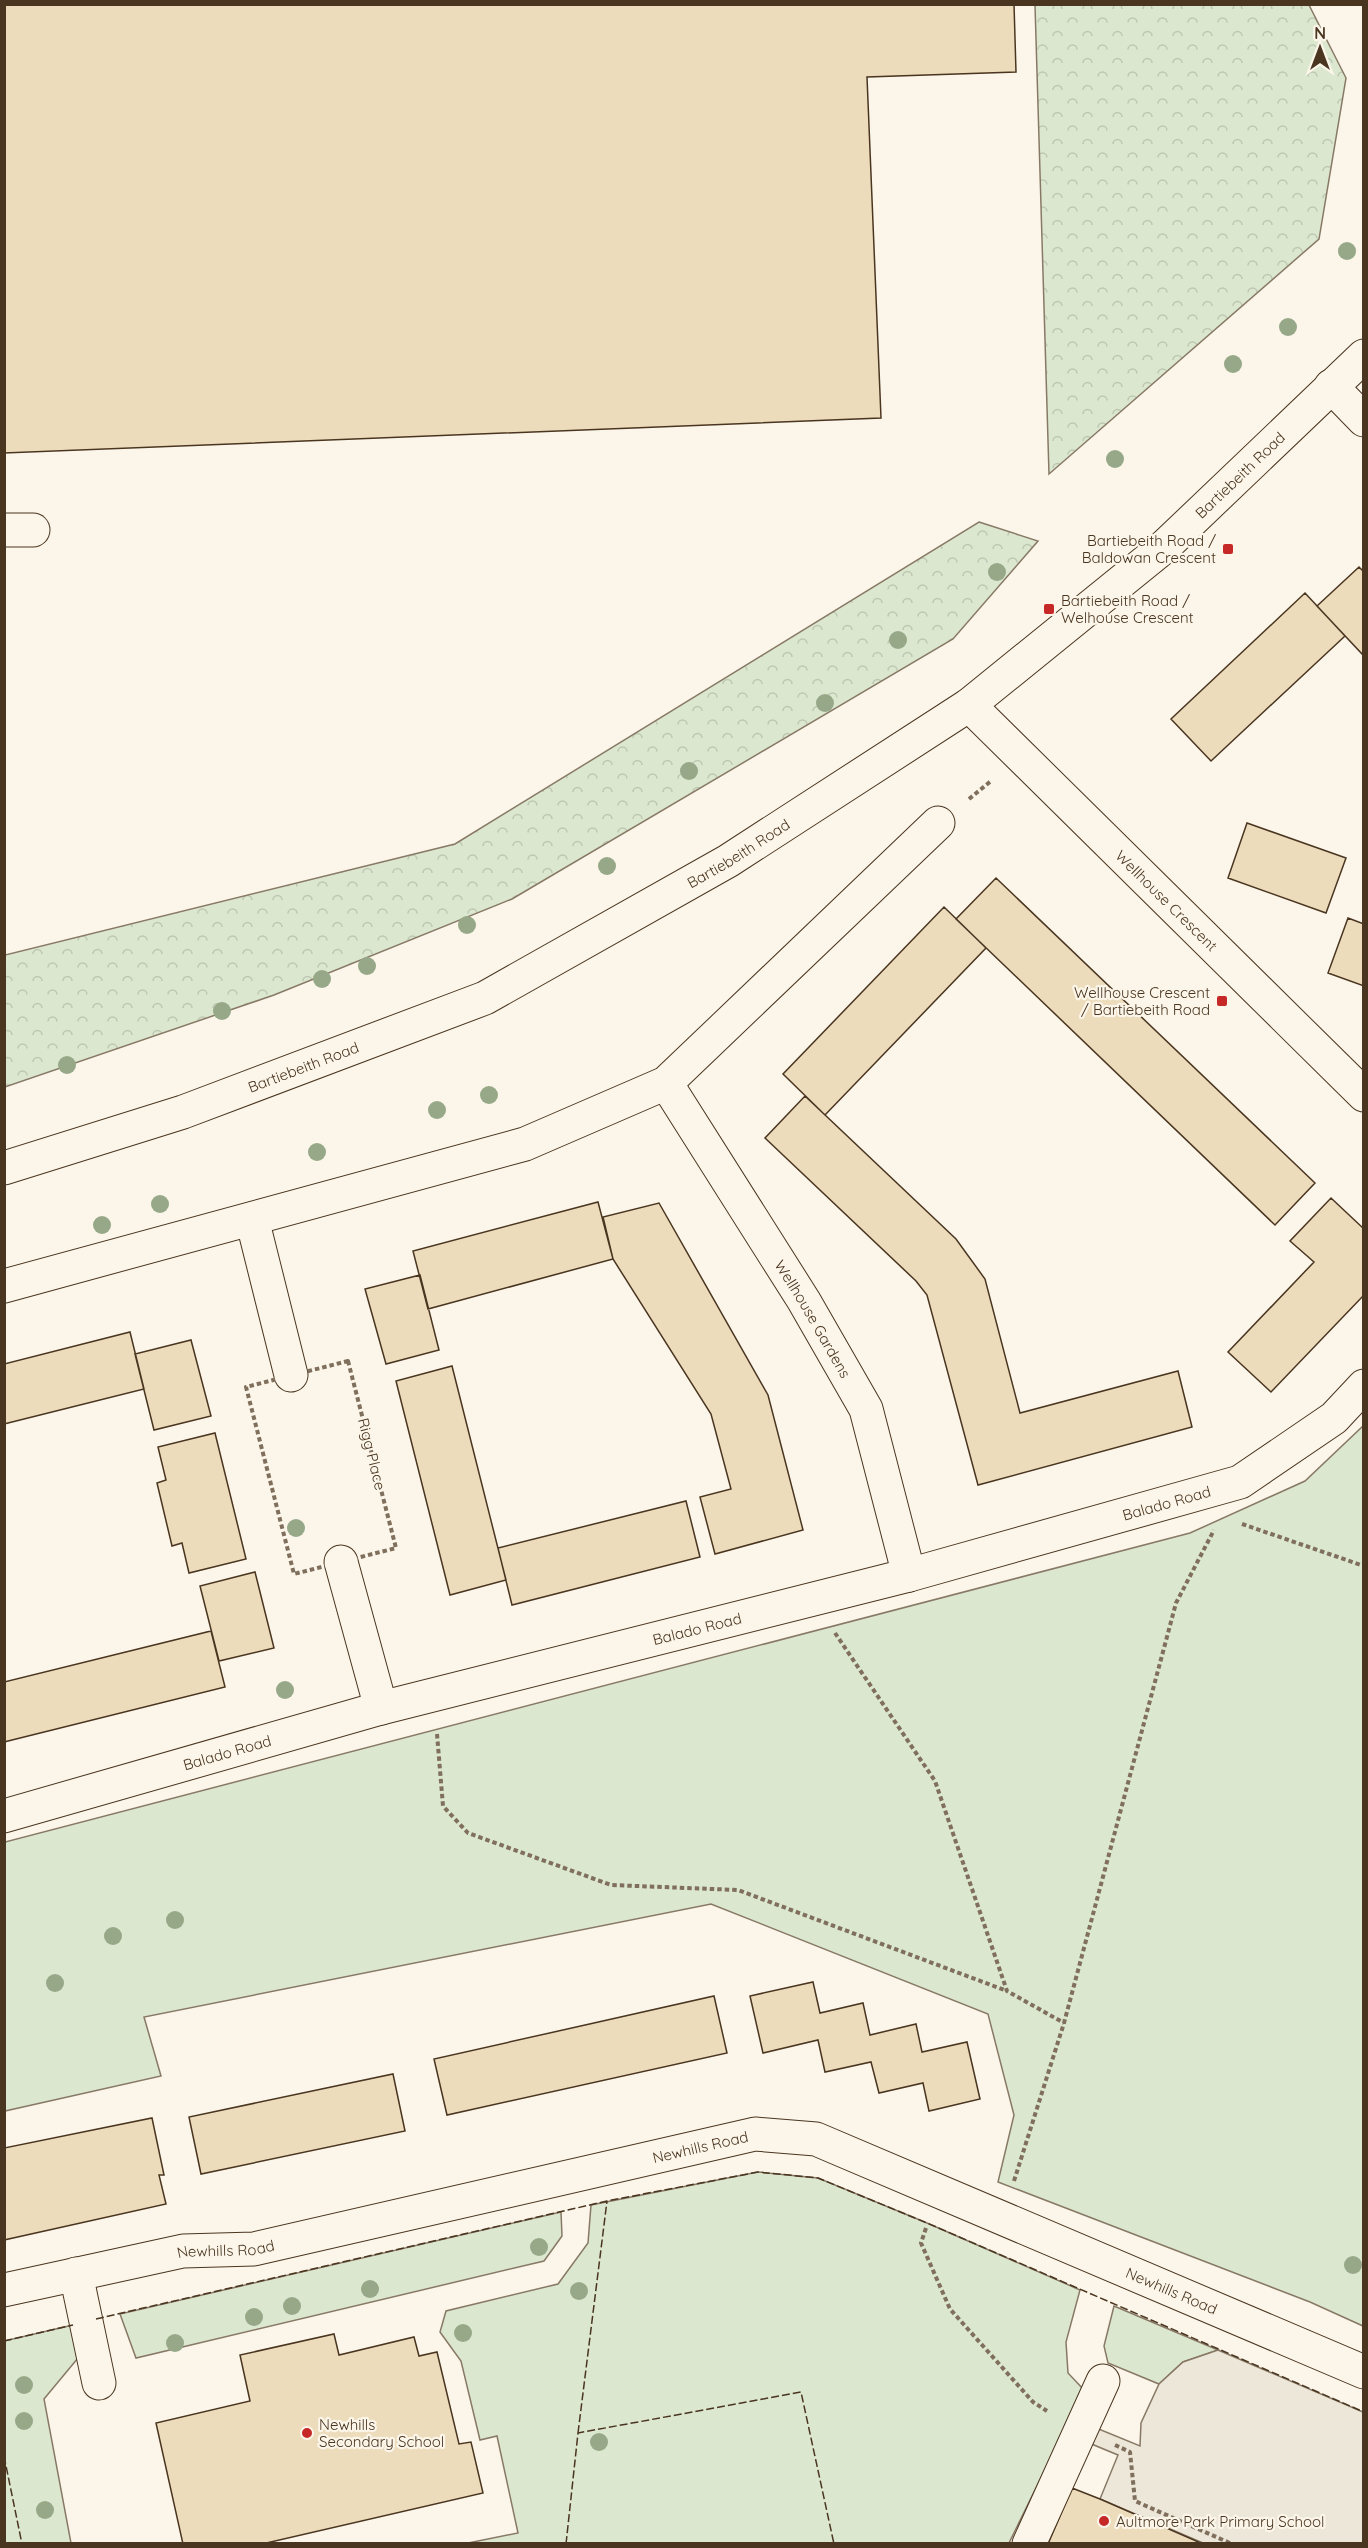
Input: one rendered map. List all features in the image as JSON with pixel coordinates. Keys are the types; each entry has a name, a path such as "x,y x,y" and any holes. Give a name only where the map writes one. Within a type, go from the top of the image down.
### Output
{"street":[{"name":"Bartiebeith Road","path":"4,1168 183,1112 485,998 728,861 969,705 1164,546 1364,356"},
{"path":"1331,386 1364,420"},
{"name":"Wellhouse Crescent","path":"969,705 1364,1095"},
{"path":"4,1286 525,1144 666,1083 938,823"},
{"name":"Wellhouse Gardens","path":"666,1083 804,1300 866,1409 909,1575"},
{"path":"252,1219 291,1375"},
{"name":"Balado Road","path":"4,1816 381,1708 909,1575 1240,1482 1334,1418 1364,1386"},
{"path":"341,1562 381,1708"},
{"name":"Newhills Road","path":"4,2290 183,2251 254,2249 755,2134 816,2139 1364,2372"},
{"path":"76,2274 99,2383"},
{"path":"1029,2544 1103,2381"}],"path":[{"path":"938,823 1021,757"},
{"name":"Rigg Place","path":"348,1361 396,1548 294,1574 246,1387 291,1375 348,1361"},
{"path":"1003,2217 1064,2023 1176,1604 1240,1482"},
{"path":"1221,1517 1364,1566"},
{"path":"812,1600 935,1781 1007,1991"},
{"path":"434,1695 443,1806 468,1833 611,1885 738,1890 1007,1991 1064,2023"},
{"path":"940,2191 921,2243 950,2309 1034,2402 1080,2431 1130,2452 1135,2501 1232,2544"}],"green space":[{"path":"1035,5 1309,5 1346,78 1319,239 1049,474"},
{"path":"979,522 1038,541 953,639 512,899 274,995 5,1087 5,955 455,844"},
{"path":"1363,1426 1363,2326 1310,2302 998,2182 1014,2115 988,2014 711,1904 144,2017 161,2076 5,2111 5,1842 1190,1533 1305,1481"},
{"path":"758,2172 818,2178 1080,2290 1066,2342 1068,2373 1084,2390 1009,2543 468,2543 518,2533 497,2436 480,2440 461,2361 440,2332 446,2311 558,2284 588,2243 591,2205"},
{"path":"561,2212 562,2236 544,2261 136,2358 120,2314"},
{"path":"1114,2306 1218,2350 1183,2362 1159,2384 1108,2363 1104,2346"},
{"path":"73,2325 78,2358 44,2399 71,2543 5,2543 4,2341"}],"shaded area":[{"path":"1218,2350 1363,2412 1363,2543 1203,2543 1100,2499 1118,2455 1077,2438 1084,2423 1140,2446 1141,2423 1159,2384 1183,2362"}],"building":[{"path":"4,4 1014,4 1016,72 867,77 881,418 4,453"},
{"path":"1359,567 1364,572 1364,656 1317,606"},
{"path":"1305,593 1345,636 1211,761 1171,719"},
{"path":"1247,823 1346,858 1326,913 1228,878"},
{"path":"996,878 1315,1183 1275,1225 956,919"},
{"path":"944,907 986,948 825,1115 783,1074"},
{"path":"1348,918 1364,924 1364,986 1328,973"},
{"path":"805,1096 956,1239 985,1279 1020,1413 1178,1371 1192,1427 978,1485 927,1295 916,1281 765,1138"},
{"path":"1331,1198 1364,1229 1364,1295 1271,1392 1228,1352 1314,1262 1290,1241"},
{"path":"598,1202 613,1259 428,1309 413,1251"},
{"path":"659,1203 768,1395 803,1530 715,1554 700,1497 731,1489 711,1414 613,1259 603,1217"},
{"path":"420,1275 439,1350 386,1364 365,1289"},
{"path":"130,1332 144,1389 4,1424 4,1364"},
{"path":"191,1340 211,1416 154,1430 135,1354"},
{"path":"452,1366 506,1580 450,1595 396,1381"},
{"path":"215,1433 246,1559 189,1573 182,1543 172,1546 157,1483 166,1480 158,1447"},
{"path":"686,1501 700,1557 512,1605 498,1548"},
{"path":"255,1572 274,1648 219,1661 200,1586"},
{"path":"211,1631 225,1687 4,1742 4,1682"},
{"path":"813,1982 820,2013 863,2003 870,2035 916,2024 922,2052 967,2042 980,2099 929,2111 923,2083 879,2093 871,2062 825,2072 818,2040 763,2053 750,1996"},
{"path":"714,1996 727,2053 447,2115 434,2059"},
{"path":"393,2074 405,2131 201,2174 189,2117"},
{"path":"152,2118 164,2175 159,2175 166,2204 4,2240 4,2148"},
{"name":"Newhills Secondary School","path":"334,2334 339,2355 414,2337 419,2356 437,2352 459,2444 471,2442 483,2493 262,2544 183,2544 156,2423 250,2401 240,2355"},
{"name":"Aultmore Park Primary School","path":"1072,2488 1100,2499 1203,2544 1048,2544"}],"fence":[{"path":"96,2319 607,2201 758,2172 818,2178 1364,2412"},
{"path":"578,2433 607,2201"},
{"path":"4,2341 73,2325"},
{"path":"566,2544 578,2433 801,2392 834,2544"},
{"path":"4,2456 22,2544"}],"place":[{"name":"Bartiebeith Road / Baldowan Crescent","path":"1228,549"},
{"name":"Bartiebeith Road / Welhouse Crescent","path":"1049,609"},
{"name":"Wellhouse Crescent / Bartiebeith Road","path":"1222,1001"},
{"name":"Newhills Secondary School","path":"307,2433"},
{"name":"Aultmore Park Primary School","path":"1104,2521"}]}
